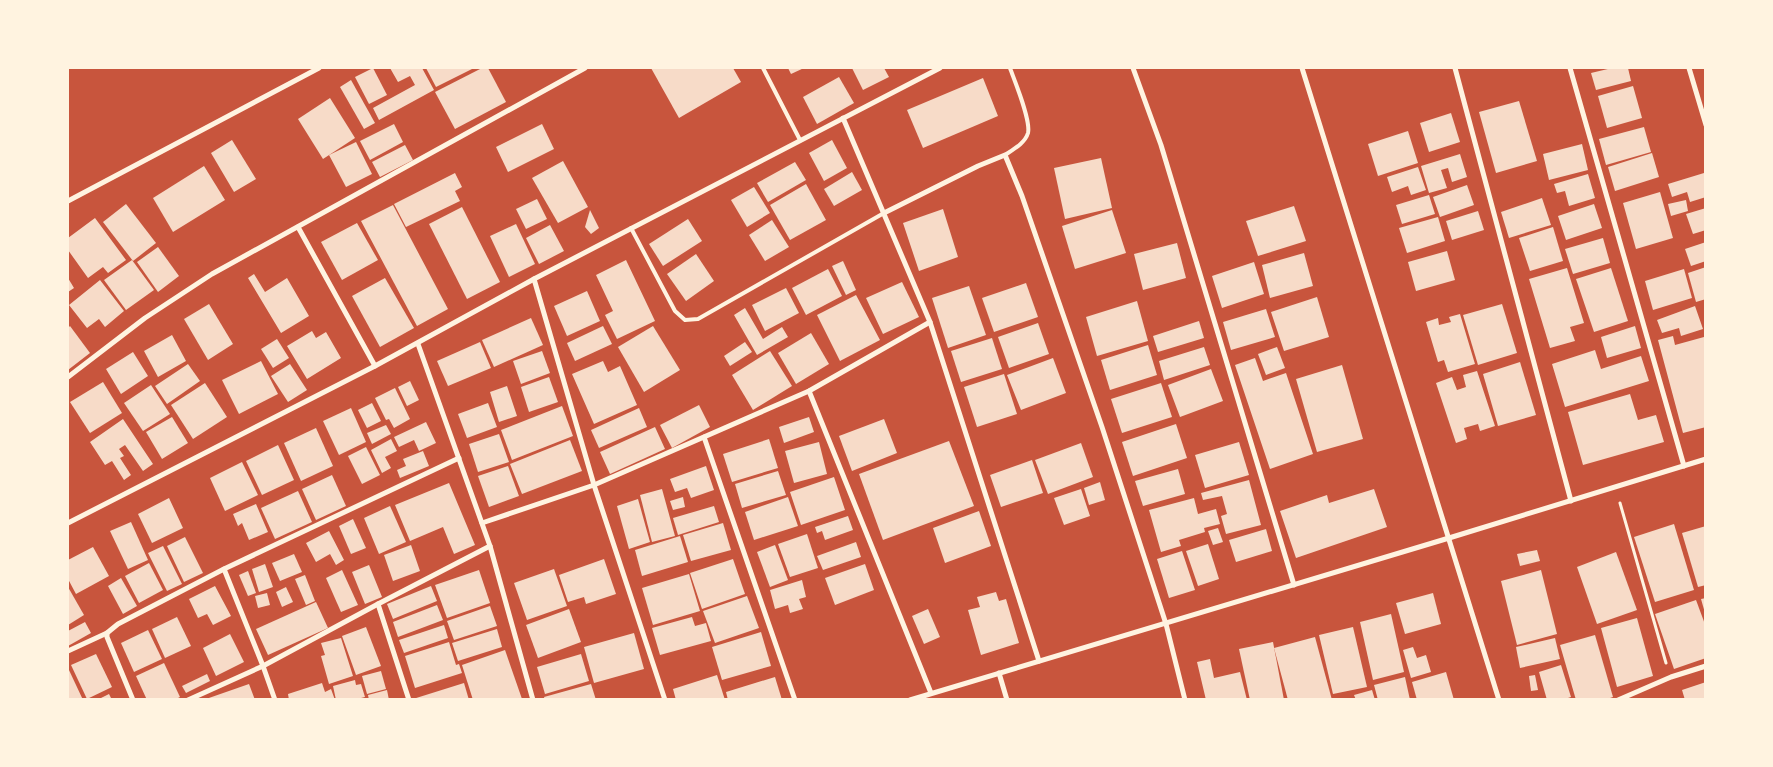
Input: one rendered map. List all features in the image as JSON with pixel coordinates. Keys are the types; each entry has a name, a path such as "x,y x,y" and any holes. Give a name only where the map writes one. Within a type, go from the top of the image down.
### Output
{"street":[{"path":"68,201 319,68"},
{"path":"68,377 145,318 212,274 585,68"},
{"path":"68,523 418,344 534,279 940,68"},
{"path":"1133,68 1164,155 1294,585"},
{"path":"1302,68 1499,700"},
{"path":"1455,68 1571,501"},
{"path":"1570,68 1684,466"},
{"path":"1689,68 1706,125"},
{"path":"843,118 930,322 1039,661"},
{"path":"884,213 978,166 1005,155 1022,196 1095,408 1166,624 1186,700"},
{"path":"298,226 375,366"},
{"path":"534,279 594,486 665,700"},
{"path":"482,523 594,486 809,391 930,322"},
{"path":"418,344 490,546 533,700"},
{"path":"809,391 931,693"},
{"path":"704,437 795,700"},
{"path":"68,651 107,633 118,624 224,569 458,458"},
{"path":"910,700 1706,459"},
{"path":"188,700 263,666 490,546"},
{"path":"224,569 275,700"},
{"path":"378,604 409,700"},
{"path":"107,633 107,638 133,700"},
{"path":"1618,700 1671,677 1706,666"},
{"path":"999,673 1007,700"}],"lane":[{"path":"762,68 800,140"},
{"path":"1005,155 1022,143 1028,133 1028,122 1010,68"},
{"path":"631,228 675,311 685,320 698,319 884,213"}],"path":[{"path":"1615,487 1671,677"}],"building":[{"path":"373,68 387,95 369,104 355,77"},
{"path":"390,68 422,68 434,90 379,120 373,108 415,85 410,76 398,82"},
{"path":"426,68 474,68 436,87"},
{"path":"482,68 488,68 506,102 455,129 435,92"},
{"path":"651,68 733,68 741,82 679,118"},
{"path":"788,68 804,68 791,74"},
{"path":"852,68 884,68 889,77 863,90"},
{"path":"1612,68 1628,68 1631,81 1596,90 1591,73"},
{"path":"839,77 854,103 817,124 803,97"},
{"path":"983,78 998,116 923,148 907,110"},
{"path":"351,80 375,123 364,129 340,87"},
{"path":"1633,86 1642,118 1607,128 1598,96"},
{"path":"330,98 355,138 323,159 298,119"},
{"path":"1519,101 1537,161 1496,173 1479,112"},
{"path":"1451,113 1460,142 1429,152 1420,123"},
{"path":"394,124 403,142 370,160 360,141"},
{"path":"542,124 554,149 508,172 496,147"},
{"path":"1644,127 1651,152 1606,165 1599,139"},
{"path":"1408,131 1418,163 1378,176 1368,144"},
{"path":"232,140 256,179 234,192 211,153"},
{"path":"832,140 847,168 824,181 809,153"},
{"path":"356,142 372,174 346,187 329,155"},
{"path":"1582,144 1588,170 1549,180 1543,154"},
{"path":"405,145 413,160 380,177 372,162"},
{"path":"1652,153 1659,177 1615,191 1608,167"},
{"path":"1460,154 1467,177 1452,182 1448,168 1441,170 1447,188 1429,193 1421,166"},
{"path":"1101,158 1112,208 1065,219 1054,168"},
{"path":"563,161 588,207 558,223 532,178"},
{"path":"795,162 806,180 768,202 757,183"},
{"path":"204,166 225,200 173,232 153,198"},
{"path":"1418,167 1426,190 1411,195 1408,186 1392,192 1387,177"},
{"path":"852,172 862,190 834,206 824,189"},
{"path":"455,173 462,187 455,191 460,201 406,227 394,204"},
{"path":"1704,173 1706,197 1690,202 1687,192 1672,197 1668,184"},
{"path":"1588,174 1595,198 1569,206 1565,191 1557,193 1554,184"},
{"path":"806,184 826,220 790,240 770,205"},
{"path":"1467,185 1474,205 1440,217 1433,197"},
{"path":"754,187 770,213 747,227 731,200"},
{"path":"1660,192 1673,238 1636,249 1623,203"},
{"path":"1429,195 1435,214 1402,224 1396,205"},
{"path":"1542,198 1551,225 1509,238 1501,212"},
{"path":"537,199 547,219 526,229 516,209"},
{"path":"1686,200 1688,211 1671,216 1668,204"},
{"path":"126,204 156,243 133,261 103,222"},
{"path":"1594,204 1602,228 1566,240 1558,216"},
{"path":"393,205 448,309 417,326 361,221"},
{"path":"1294,206 1306,241 1258,256 1246,221"},
{"path":"462,207 500,282 467,299 429,224"},
{"path":"1706,208 1706,230 1693,234 1686,214"},
{"path":"943,209 958,257 919,271 903,223"},
{"path":"590,210 599,228 591,234 585,227"},
{"path":"1112,210 1126,253 1075,269 1062,226"},
{"path":"1478,211 1484,230 1452,240 1446,221"},
{"path":"1438,217 1445,241 1407,253 1399,228"},
{"path":"95,218 126,260 108,273 103,267 88,278 68,250 68,238"},
{"path":"688,219 702,241 663,266 649,244"},
{"path":"772,220 789,247 765,261 749,235"},
{"path":"357,223 378,260 342,280 321,242"},
{"path":"516,224 535,264 509,277 490,236"},
{"path":"550,225 564,251 539,264 526,238"},
{"path":"1553,227 1563,261 1530,271 1519,238"},
{"path":"1603,238 1610,263 1573,274 1565,249"},
{"path":"1706,242 1706,261 1691,266 1685,249"},
{"path":"1177,243 1186,278 1143,290 1134,254"},
{"path":"158,247 179,276 158,292 137,262"},
{"path":"1447,251 1455,280 1416,291 1408,262"},
{"path":"1304,253 1313,286 1270,298 1262,265"},
{"path":"696,254 714,281 686,301 667,274"},
{"path":"132,260 154,290 126,310 104,280"},
{"path":"626,260 655,321 617,339 605,315 613,311 596,275"},
{"path":"843,261 856,290 846,295 832,266"},
{"path":"1254,262 1264,294 1222,308 1212,276"},
{"path":"1706,267 1706,299 1696,302 1688,273"},
{"path":"1567,268 1584,323 1570,327 1575,341 1550,348 1529,279"},
{"path":"1611,268 1628,321 1594,332 1576,279"},
{"path":"828,269 842,296 806,315 792,288"},
{"path":"1684,269 1692,298 1653,310 1645,281"},
{"path":"254,274 265,292 287,278 309,316 281,333 248,278"},
{"path":"68,278 74,288 68,292"},
{"path":"385,278 414,328 380,347 352,296"},
{"path":"100,280 124,311 105,327 99,319 87,328 69,305"},
{"path":"902,282 919,317 883,334 866,298"},
{"path":"1026,283 1038,317 994,332 982,298"},
{"path":"969,286 986,335 948,348 932,298"},
{"path":"786,288 799,313 765,331 752,305"},
{"path":"587,291 600,321 567,336 554,306"},
{"path":"856,295 880,340 840,361 817,315"},
{"path":"1317,297 1329,337 1284,351 1271,312"},
{"path":"1137,301 1148,341 1097,356 1086,317"},
{"path":"209,304 233,344 208,360 184,319"},
{"path":"1502,304 1517,353 1478,365 1463,315"},
{"path":"1695,306 1703,329 1681,336 1679,328 1662,333 1657,320"},
{"path":"745,308 763,339 782,327 788,337 757,355 734,315"},
{"path":"1266,309 1275,337 1231,350 1223,322"},
{"path":"1460,314 1475,364 1448,372 1444,360 1438,362 1426,322 1438,318 1439,325 1451,322 1449,317"},
{"path":"531,318 543,345 494,367 482,340"},
{"path":"1199,321 1204,338 1158,352 1153,336"},
{"path":"1038,323 1049,354 1009,368 998,337"},
{"path":"70,326 90,353 68,370 68,328"},
{"path":"603,326 612,344 575,361 567,343"},
{"path":"653,326 680,370 644,392 618,347"},
{"path":"1635,326 1641,348 1607,358 1601,337"},
{"path":"312,331 316,338 326,332 341,358 307,379 287,346"},
{"path":"811,333 829,364 796,384 778,353"},
{"path":"172,335 186,361 158,377 144,351"},
{"path":"1673,336 1675,345 1704,337 1706,343 1706,427 1683,433 1658,340"},
{"path":"992,338 1002,369 961,382 951,351"},
{"path":"277,339 289,358 273,368 261,349"},
{"path":"480,342 491,368 448,386 437,361"},
{"path":"745,342 752,352 730,366 724,356"},
{"path":"1148,345 1157,375 1110,390 1101,360"},
{"path":"1204,347 1210,365 1164,380 1159,361"},
{"path":"1277,347 1285,368 1266,375 1258,354"},
{"path":"1595,350 1601,369 1641,356 1649,381 1565,407 1552,364"},
{"path":"542,351 550,373 521,384 513,361"},
{"path":"770,351 792,386 753,410 732,375"},
{"path":"133,352 148,376 121,394 106,369"},
{"path":"1053,358 1066,393 1021,410 1007,375"},
{"path":"1255,358 1263,381 1286,373 1313,454 1270,469 1235,365"},
{"path":"261,361 278,394 239,414 222,380"},
{"path":"603,361 608,372 620,366 637,405 594,424 572,374"},
{"path":"1520,362 1536,415 1498,426 1483,374"},
{"path":"188,364 200,381 167,404 155,386"},
{"path":"290,364 307,390 288,402 271,376"},
{"path":"1342,365 1363,439 1317,452 1296,379"},
{"path":"1211,369 1223,401 1180,417 1168,385"},
{"path":"1477,371 1495,426 1480,431 1478,424 1464,428 1467,439 1456,443 1436,383 1452,377 1457,390 1466,387 1463,375"},
{"path":"1004,374 1017,414 977,427 964,387"},
{"path":"549,377 558,402 529,412 521,387"},
{"path":"410,381 419,400 407,406 398,387"},
{"path":"103,382 122,413 90,433 70,402"},
{"path":"205,383 227,417 193,439 171,405"},
{"path":"1161,383 1172,417 1122,433 1111,399"},
{"path":"151,385 170,414 143,431 124,403"},
{"path":"507,386 517,416 499,422 490,392"},
{"path":"395,388 410,419 394,428 389,419 386,420 375,398"},
{"path":"1630,394 1638,420 1656,415 1664,442 1583,465 1568,412"},
{"path":"372,403 381,421 367,428 358,410"},
{"path":"488,403 497,427 467,438 458,414"},
{"path":"699,405 710,427 672,448 660,425"},
{"path":"562,406 573,436 512,460 501,430"},
{"path":"351,408 366,442 339,455 323,421"},
{"path":"639,408 647,427 599,448 591,430"},
{"path":"172,417 188,443 162,459 146,432"},
{"path":"809,417 814,432 784,443 779,427"},
{"path":"123,419 153,464 143,471 125,445 119,449 124,456 120,458 131,475 124,480 112,461 105,465 90,442"},
{"path":"884,419 897,453 852,471 839,436"},
{"path":"426,422 436,443 419,451 414,440 399,447 394,437"},
{"path":"1176,424 1187,458 1133,476 1122,442"},
{"path":"386,425 391,434 372,444 367,433"},
{"path":"655,427 665,449 610,474 600,452"},
{"path":"316,428 333,466 301,481 284,443"},
{"path":"499,434 509,462 478,472 469,444"},
{"path":"391,439 397,451 385,457 391,468 382,473 371,450"},
{"path":"769,439 778,468 732,482 723,454"},
{"path":"570,440 582,471 522,494 510,464"},
{"path":"949,441 974,506 883,540 859,474"},
{"path":"819,442 827,474 794,483 785,451"},
{"path":"1239,442 1249,475 1205,488 1195,455"},
{"path":"1081,443 1093,477 1048,494 1035,460"},
{"path":"278,445 294,480 262,495 246,461"},
{"path":"366,447 380,475 362,484 348,456"},
{"path":"423,451 429,466 400,478 397,470 406,466 403,459"},
{"path":"1032,460 1043,493 1001,507 990,475"},
{"path":"242,462 258,495 225,511 210,478"},
{"path":"508,466 519,496 489,507 478,476"},
{"path":"706,466 714,490 691,498 687,488 675,492 670,479"},
{"path":"1178,469 1185,494 1143,506 1135,481"},
{"path":"778,471 786,495 742,508 735,484"},
{"path":"332,475 346,506 316,520 302,489"},
{"path":"834,477 845,510 801,525 790,492"},
{"path":"1249,480 1261,525 1226,534 1221,516 1227,514 1222,496 1203,500 1201,493"},
{"path":"1100,482 1105,500 1089,505 1084,488"},
{"path":"449,483 475,545 454,554 443,527 410,541 395,505"},
{"path":"662,489 675,536 652,542 640,495"},
{"path":"1081,489 1090,516 1064,525 1054,498"},
{"path":"1374,489 1387,527 1296,558 1280,511 1327,495 1329,503"},
{"path":"298,491 312,522 275,539 261,508"},
{"path":"683,497 685,507 673,510 670,501"},
{"path":"788,497 798,526 754,540 745,512"},
{"path":"169,498 183,528 152,543 138,514"},
{"path":"1194,498 1198,514 1216,509 1220,524 1204,528 1205,532 1179,540 1181,546 1161,552 1149,510"},
{"path":"638,499 650,542 629,549 617,506"},
{"path":"256,504 268,532 249,540 242,523 238,526 233,514"},
{"path":"390,506 406,542 379,554 364,518"},
{"path":"714,506 719,522 678,535 673,518"},
{"path":"979,511 991,546 945,563 933,528"},
{"path":"848,516 853,530 825,540 822,531 817,533 815,527"},
{"path":"353,519 366,548 351,554 339,526"},
{"path":"131,522 148,560 128,569 110,531"},
{"path":"723,523 731,550 691,561 683,535"},
{"path":"1674,524 1694,590 1655,602 1634,537"},
{"path":"1706,526 1706,585 1698,587 1682,533"},
{"path":"1218,528 1223,542 1213,545 1208,531"},
{"path":"1266,529 1272,551 1236,562 1229,540"},
{"path":"329,531 344,560 336,565 330,554 316,562 306,543"},
{"path":"807,534 818,568 790,577 778,544"},
{"path":"680,536 688,562 642,576 635,550"},
{"path":"185,537 203,573 184,582 167,546"},
{"path":"856,542 861,557 823,570 817,556"},
{"path":"1208,544 1219,579 1198,586 1186,551"},
{"path":"411,545 420,571 393,581 384,555"},
{"path":"775,545 788,580 770,587 757,552"},
{"path":"163,546 182,584 167,591 148,553"},
{"path":"93,547 109,576 76,594 68,579 68,560"},
{"path":"1537,550 1540,561 1520,566 1517,554"},
{"path":"1182,551 1195,590 1169,598 1157,559"},
{"path":"1616,552 1637,610 1597,624 1577,567"},
{"path":"294,554 302,572 280,581 272,563"},
{"path":"604,559 616,594 586,604 584,597 568,602 559,575"},
{"path":"733,559 745,594 702,609 690,573"},
{"path":"149,563 163,590 139,603 125,576"},
{"path":"265,564 273,587 259,592 252,569"},
{"path":"865,564 874,590 835,605 825,578"},
{"path":"369,565 382,597 365,604 352,572"},
{"path":"554,569 567,606 527,620 514,583"},
{"path":"342,570 358,605 341,612 326,578"},
{"path":"479,570 490,603 447,618 435,585"},
{"path":"1541,570 1557,634 1517,645 1501,581"},
{"path":"248,571 256,593 248,596 239,575"},
{"path":"689,574 700,611 653,625 642,588"},
{"path":"305,575 315,601 306,605 295,579"},
{"path":"121,578 137,606 123,614 108,586"},
{"path":"802,580 806,597 799,599 803,609 790,613 788,605 775,609 770,590"},
{"path":"215,586 231,616 213,625 207,614 198,618 189,599"},
{"path":"431,586 437,601 393,619 387,604"},
{"path":"68,587 84,615 68,625"},
{"path":"286,587 293,602 282,607 276,592"},
{"path":"996,592 999,601 1006,599 1019,643 981,655 968,610 980,607 977,597"},
{"path":"267,593 270,605 258,608 255,596"},
{"path":"1433,593 1441,624 1405,634 1396,603"},
{"path":"747,596 759,628 715,643 703,611"},
{"path":"1706,598 1706,613 1705,613 1701,599"},
{"path":"1696,600 1706,627 1706,658 1674,669 1655,614"},
{"path":"316,602 328,628 268,655 256,629"},
{"path":"437,605 443,620 398,637 393,622"},
{"path":"490,606 497,626 454,640 447,621"},
{"path":"569,609 581,642 538,658 526,625"},
{"path":"928,609 940,637 924,644 912,616"},
{"path":"1391,614 1404,672 1373,680 1360,622"},
{"path":"177,617 191,646 165,658 152,629"},
{"path":"692,617 695,626 706,623 711,641 660,655 652,628"},
{"path":"1637,618 1653,676 1617,687 1601,628"},
{"path":"85,622 91,633 68,646 68,631"},
{"path":"444,625 448,638 404,653 399,640"},
{"path":"366,627 381,666 356,675 342,636"},
{"path":"1353,627 1367,687 1333,694 1319,635"},
{"path":"497,629 502,647 458,661 452,643"},
{"path":"148,630 162,659 134,672 121,643"},
{"path":"761,632 771,666 722,680 712,647"},
{"path":"634,633 644,669 594,683 584,647"},
{"path":"230,634 244,662 216,676 203,648"},
{"path":"1595,635 1613,697 1604,700 1576,700 1560,645"},
{"path":"1315,637 1332,700 1288,700 1274,648"},
{"path":"341,638 353,676 329,684 321,656 325,655 321,643"},
{"path":"1555,638 1560,659 1520,668 1516,647"},
{"path":"449,642 456,665 459,664 462,673 415,688 405,656"},
{"path":"1273,642 1284,700 1250,700 1239,649"},
{"path":"1413,647 1417,658 1426,655 1431,672 1411,678 1403,650"},
{"path":"505,650 522,699 473,700 462,665"},
{"path":"96,654 112,687 87,699 71,665"},
{"path":"581,654 589,681 545,694 537,667"},
{"path":"1210,659 1214,678 1240,672 1247,700 1206,700 1197,662"},
{"path":"164,663 180,697 174,700 147,700 136,676"},
{"path":"1561,665 1571,697 1562,700 1547,700 1539,672"},
{"path":"68,668 83,700 68,700"},
{"path":"381,671 386,689 367,694 362,676"},
{"path":"1446,672 1454,700 1417,700 1412,682"},
{"path":"207,674 210,681 186,693 182,686"},
{"path":"717,675 725,700 676,700 673,689"},
{"path":"1535,675 1538,690 1531,691 1529,676"},
{"path":"775,677 782,700 728,700 726,692"},
{"path":"1405,677 1410,700 1378,700 1374,685"},
{"path":"355,680 356,685 361,684 365,697 353,700 336,700 333,686"},
{"path":"1706,682 1706,700 1685,700 1682,690"},
{"path":"322,683 325,692 331,689 335,700 289,700 288,694"},
{"path":"464,683 469,700 413,700 413,699"},
{"path":"249,684 255,700 206,700 206,699"},
{"path":"591,684 596,700 545,700 544,697"},
{"path":"387,690 389,700 369,700 368,695"},
{"path":"1372,690 1375,700 1356,700 1354,695"},
{"path":"109,694 112,700 97,700"}]}
